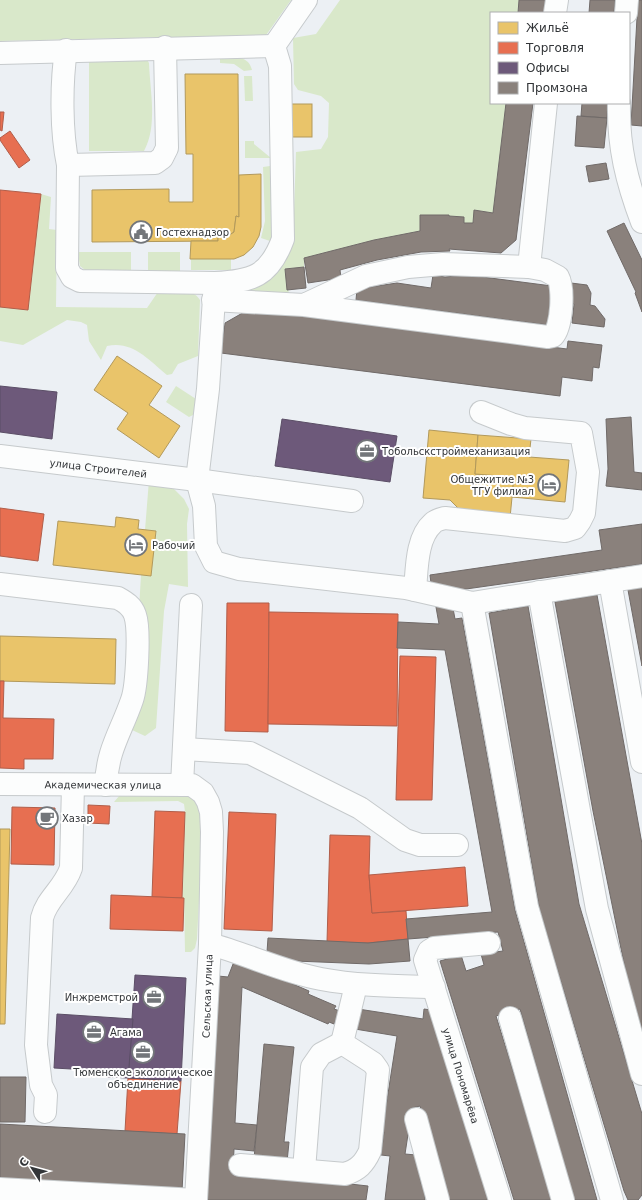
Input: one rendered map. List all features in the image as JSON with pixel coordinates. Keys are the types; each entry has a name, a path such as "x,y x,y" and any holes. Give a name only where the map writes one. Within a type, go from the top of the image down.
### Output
{"street":[{"path":"274,46 306,0"},
{"path":"556,12 557,0"},
{"path":"626,12 627,0"},
{"path":"0,53 165,47 274,46"},
{"path":"214,292 259,275 278,254 283,239 280,66 274,46"},
{"path":"68,166 155,163 162,158 167,148 165,47"},
{"path":"66,50 63,70 64,149 68,166 68,268 72,277 80,281 214,292 304,305 548,337 553,336 559,326 561,282 558,277 545,270 529,267 443,264 408,267 366,276 304,305"},
{"path":"529,267 546,104"},
{"path":"619,104 623,165 642,222"},
{"path":"214,292 208,389 197,480 204,506 206,546 214,562 238,569 415,590 472,603 642,576"},
{"path":"415,590 420,545 426,531 434,522 445,518 565,531 575,528 584,513 588,472 581,433 525,428 481,412"},
{"name":"улица Строителей","path":"0,456 352,501"},
{"path":"610,580 642,762"},
{"path":"0,584 118,598 128,604 135,615 137,627 136,684 132,700 110,752 107,765 106,785"},
{"path":"539,592 597,909 642,1074"},
{"path":"472,603 527,907 612,1200"},
{"path":"182,785 191,605"},
{"path":"184,748 250,753 360,808 405,840 420,845 457,845"},
{"name":"Академическая улица","path":"0,784 192,785 203,793"},
{"path":"45,1112 46,1096 41,1085 36,1045 42,918 44,908 67,880 71,868 73,785"},
{"name":"Сельская улица","path":"196,1200 210,944 211,812 203,793"},
{"name":"улица Пономарёва","path":"489,943 434,948 429,951 425,960 500,1200"},
{"path":"210,944 238,951 291,972 320,979 356,985 434,987"},
{"path":"304,1170 312,1067 321,1054 342,1043 356,985"},
{"path":"510,1018 563,1200"},
{"path":"240,1165 345,1174 355,1170 364,1163 370,1151 378,1070 373,1063 342,1043"},
{"path":"416,1119 438,1200"},
{"path":"0,1188 196,1200"}],"green space":[{"path":"0,0 291,0 264,38 170,37 0,41"},
{"path":"340,0 519,0 518,12 490,12 490,104 506,104 493,213 475,210 473,223 464,223 464,217 449,215 420,215 420,231 374,240 304,258 304,267 285,269 289,294 237,291 285,256 293,242 296,152 321,149 328,137 329,103 321,96 298,90 294,84 293,38 316,34"},
{"path":"220,57 235,57 244,59 248,62 252,70 244,71 234,64 220,63"},
{"path":"89,58 146,58 149,63 152,97 152,120 151,131 144,151 89,151"},
{"path":"244,76 252,76 253,101 245,101"},
{"path":"245,141 254,141 254,144 271,158 245,158"},
{"path":"270,166 272,168 272,239 270,241 261,238 265,221 263,167"},
{"path":"41,194 51,197 49,229 57,230 56,307 147,308 160,289 177,289 188,291 197,296 200,300 198,356 178,364 172,374 167,375 140,353 124,346 107,346 101,360 89,341 87,325 81,322 67,320 23,345 0,341 0,307"},
{"path":"78,252 131,252 131,271 85,270 80,266"},
{"path":"148,252 180,252 180,273 148,272"},
{"path":"191,259 231,259 231,270 191,270"},
{"path":"176,386 196,399 195,414 189,417 166,402"},
{"path":"149,480 173,488 184,499 189,509 187,524 188,587 169,584 164,611 156,728 145,736 132,730 141,575 151,576 156,532 145,530"},
{"path":"146,792 188,796 198,804 203,821 197,939 195,948 191,952 185,952 184,898 182,898 184,804 178,801 114,802 120,795"}],"building: Жильё":[{"path":"185,74 238,74 239,217 236,216 234,232 228,236 218,235 218,241 92,242 92,190 169,189 169,202 193,202 193,154 186,154"},
{"path":"291,104 312,104 312,137 291,137"},
{"path":"261,174 261,227 259,236 253,247 244,255 234,259 190,259 191,241 218,241 218,235 228,236 234,232 236,216 239,217 239,175"},
{"path":"117,356 162,386 149,405 180,426 159,458 117,429 128,413 94,390"},
{"path":"429,430 478,435 475,474 514,477 510,518 464,514 450,500 423,498"},
{"path":"478,435 531,439 529,457 569,460 565,502 512,497 514,477 475,474"},
{"path":"116,517 139,520 138,529 156,531 151,576 53,565 58,521 115,527"},
{"path":"0,636 116,639 115,684 0,681"},
{"path":"0,829 10,829 5,1024 0,1024"}],"building: Торговля":[{"path":"0,112 4,112 2,131 0,130"},
{"path":"10,131 30,160 19,168 0,140 0,138"},
{"path":"0,190 41,194 28,310 0,307"},
{"path":"0,508 44,514 38,561 0,556"},
{"path":"227,603 269,603 268,732 225,731"},
{"path":"269,612 398,614 397,726 268,724"},
{"path":"400,656 436,657 432,800 396,800"},
{"path":"0,681 4,681 3,718 54,719 53,759 24,759 24,769 0,768"},
{"path":"88,805 110,806 109,824 88,823"},
{"path":"12,807 55,808 54,865 11,864"},
{"path":"155,811 185,812 182,898 152,897"},
{"path":"229,812 276,814 272,931 224,929"},
{"path":"330,835 370,836 369,875 372,913 406,911 408,939 368,943 327,942"},
{"path":"465,867 468,906 372,913 369,875"},
{"path":"111,895 184,898 183,931 110,929"},
{"path":"128,1078 181,1081 177,1134 125,1131"}],"building: Офисы":[{"path":"0,386 57,392 52,439 0,432"},
{"path":"282,419 397,436 390,482 275,466"},
{"path":"135,975 186,978 181,1081 128,1078"},
{"path":"57,1014 133,1019 128,1078 106,1077 106,1071 54,1068"}],"building: Промзона":[{"path":"519,0 546,0 544,12 518,12"},
{"path":"590,0 615,0 614,12 589,12"},
{"path":"638,0 642,0 642,126 631,125"},
{"path":"506,104 533,104 516,240 501,253 449,249 450,251 421,252 377,260 340,270 341,278 308,283 304,258 374,240 420,231 420,215 449,215 464,217 464,223 473,223 474,210 493,213"},
{"path":"582,104 608,104 607,118 581,116"},
{"path":"577,116 607,118 604,148 575,146"},
{"path":"606,163 609,179 589,182 586,166"},
{"path":"624,223 642,260 642,312 635,293 636,292 607,231"},
{"path":"304,267 306,288 287,290 285,269"},
{"path":"433,275 445,277 467,275 552,286 548,325 356,300 357,289 397,283 431,288"},
{"path":"571,283 587,285 591,293 590,305 595,306 605,319 604,327 572,323 574,304 569,303"},
{"path":"246,311 275,312 567,349 568,341 602,345 599,368 593,367 592,381 562,377 560,396 221,353 225,323"},
{"path":"631,417 634,472 642,473 642,490 606,486 608,469 606,419"},
{"path":"642,524 642,564 452,591 432,591 430,575 602,550 599,530"},
{"path":"642,587 642,666 628,590"},
{"path":"597,595 642,844 642,1030 627,978 593,811 555,602"},
{"path":"452,603 455,619 462,618 515,910 597,1200 574,1200 520,1009 496,1016 553,1200 514,1200 440,961 461,955 466,971 484,965 481,954 503,951 498,932 408,939 406,919 492,912 445,650 397,648 398,622 439,624 436,607"},
{"path":"528,606 579,904 642,1114 642,1195 638,1200 628,1200 624,1191 540,912 489,613"},
{"path":"268,938 368,943 408,939 410,961 369,964 295,961 267,952"},
{"path":"235,959 309,991 308,994 336,1006 334,1009 340,1011 334,1024 329,1022 328,1024 242,987 235,1123 257,1125 254,1151 234,1149 233,1171 368,1186 366,1200 204,1200 218,976 228,977"},
{"path":"358,1009 423,1019 424,1009 438,1011 490,1200 449,1200 420,1106 412,1108 405,1154 416,1155 425,1200 385,1200 390,1156 381,1155 384,1132 382,1132 397,1036 355,1029"},
{"path":"264,1044 294,1047 284,1142 289,1142 287,1162 254,1159"},
{"path":"0,1077 26,1077 25,1122 0,1122"},
{"path":"0,1124 185,1134 182,1191 0,1181"}],"place":[{"name":"Гостехнадзор","path":"141,232"},
{"name":"Тобольскстроймеханизация","path":"367,451"},
{"name":"Общежитие №3 ТГУ филиал","path":"549,485"},
{"name":"Рабочий","path":"136,545"},
{"name":"Хазар","path":"47,818"},
{"name":"Инжремстрой","path":"154,997"},
{"name":"Агама","path":"94,1032"},
{"name":"Тюменское экологическое объединение","path":"143,1052"}]}
